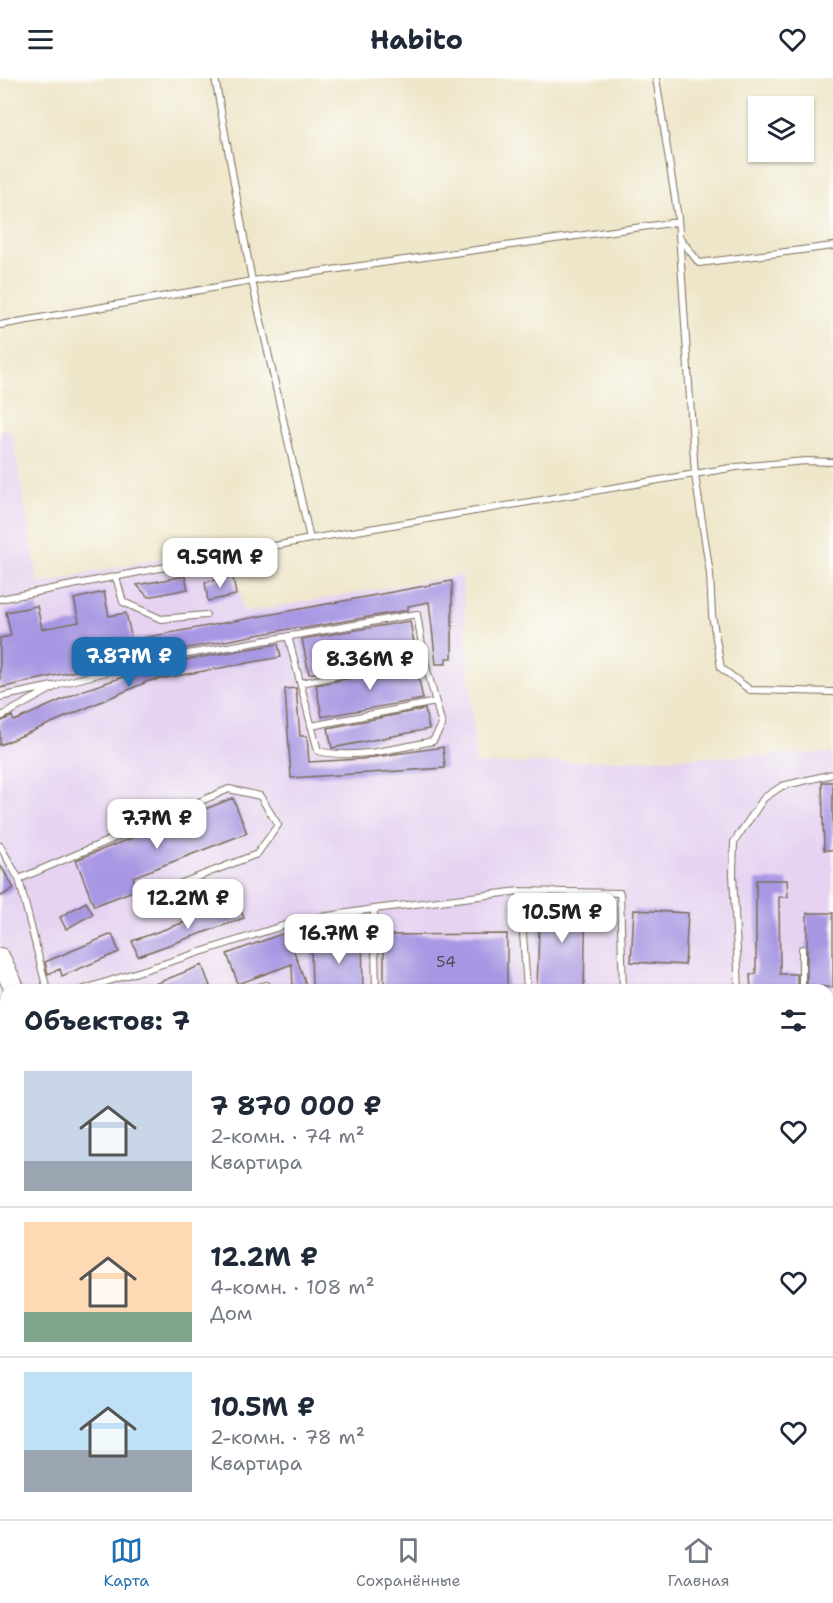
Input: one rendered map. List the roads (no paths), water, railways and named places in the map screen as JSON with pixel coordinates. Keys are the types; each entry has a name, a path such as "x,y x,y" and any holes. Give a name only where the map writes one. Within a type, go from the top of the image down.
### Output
{"main road":[{"path":"0,958 12,984"}],"lane":[{"path":"215,78 252,281 310,539"},
{"path":"656,78 678,222 695,475 710,574 712,615 721,668 750,690 833,692"},
{"path":"0,324 252,281 678,222"},
{"path":"679,237 699,263 833,246"},
{"path":"0,599 310,539 736,467 806,461 833,462"},
{"path":"116,577 123,602 161,619 206,615"},
{"path":"0,698 153,660 288,636 417,614 424,658 442,725 434,741 398,748 329,754 318,751 288,636"},
{"path":"301,683 424,658"},
{"path":"0,717 60,684"},
{"path":"311,726 436,702"},
{"path":"739,984 733,874 734,842 764,798 782,786 833,774"},
{"path":"19,879 229,789 260,796 278,825 257,854 156,893"},
{"path":"0,846 19,879 45,984"},
{"path":"520,891 527,984"},
{"path":"107,984 301,920 520,891 620,892 622,984"},
{"path":"374,909 376,984"},
{"path":"802,949 802,984"}]}
